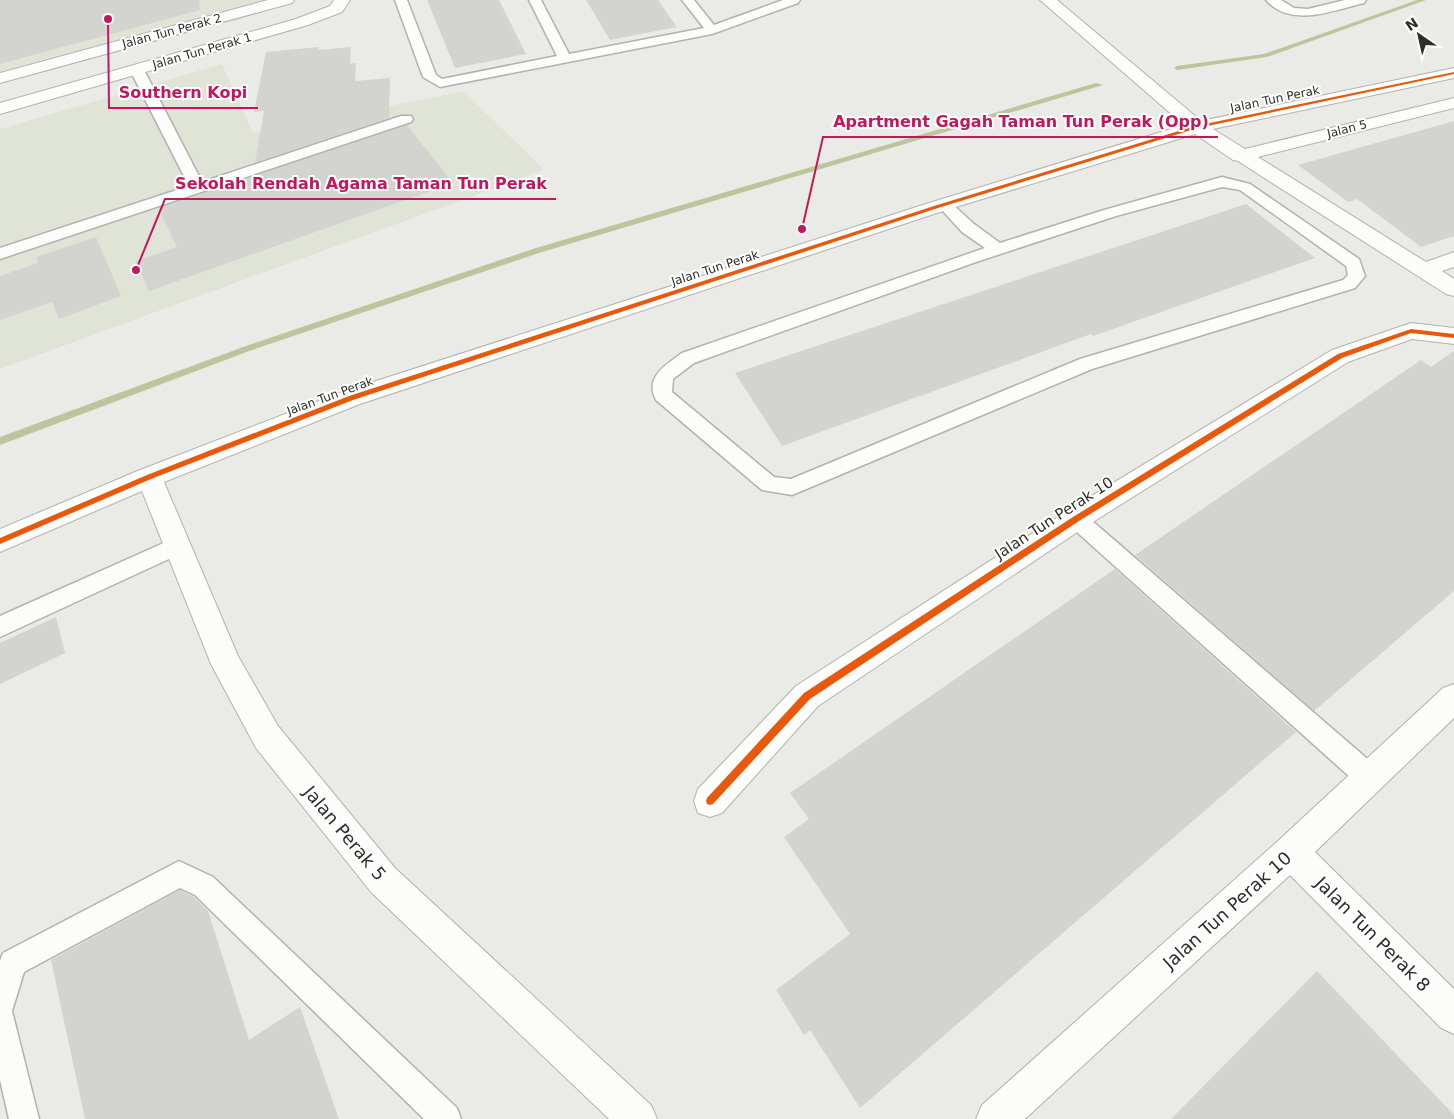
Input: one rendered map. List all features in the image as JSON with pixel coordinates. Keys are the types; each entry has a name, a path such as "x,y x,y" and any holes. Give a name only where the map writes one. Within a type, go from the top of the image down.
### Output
{"street":[{"name":"Jalan Tun Perak 2","path":"0,78 286,0"},
{"name":"Jalan Tun Perak 1","path":"0,109 302,22 336,9 342,0"},
{"path":"1048,0 1197,127 1240,156 1454,289"},
{"name":"Jalan Tun Perak","path":"0,541 149,477 351,398 940,206 1197,127 1454,72"},
{"path":"1426,77 1454,91"},
{"name":"Jalan 5","path":"1240,156 1454,103"},
{"path":"1424,270 1454,259"},
{"name":"Jalan Tun Perak 10","path":"710,801 807,696 1076,519 1340,356 1411,331 1454,336"},
{"name":"Jalan Perak 5","path":"149,477 226,664 267,737 384,880 637,1119"},
{"name":"Jalan Tun Perak 10","path":"996,1119 1291,852 1454,698"},
{"name":"Jalan Tun Perak 8","path":"1291,852 1454,1016"}],"lane":[{"path":"401,0 430,77 440,83 712,30 794,0"},
{"path":"535,0 566,58"},
{"path":"688,0 712,30"},
{"path":"1272,0 1291,11 1308,13 1360,0"},
{"path":"137,70 196,187"},
{"path":"0,254 196,187 406,119"},
{"path":"1222,182 1245,187 1353,263 1357,276 1350,284 1086,364 792,487 770,484 663,395 664,376 688,358 997,249 1110,213 1222,182"},
{"path":"940,206 997,249"},
{"path":"940,206 970,258"},
{"path":"1076,519 1370,778"},
{"path":"0,627 177,546"},
{"path":"0,1007 13,963 179,874 204,886 446,1119"},
{"path":"0,1016 24,1119"}],"shaded area":[{"path":"0,0 272,0 0,74"},
{"path":"222,64 253,133 464,91 544,170 0,369 0,129"}],"building":[{"path":"0,0 199,0 200,10 0,64"},
{"path":"427,0 499,0 526,54 455,68"},
{"path":"586,0 658,0 677,27 610,40"},
{"path":"319,47 318,50 351,47 350,64 356,63 355,81 390,78 389,118 255,163 264,111 254,112 266,52"},
{"path":"1454,121 1454,236 1421,247 1357,199 1348,202 1298,165"},
{"path":"407,125 453,183 149,291 136,261 177,247 158,208"},
{"path":"1246,204 1315,258 1093,336 1091,334 782,446 735,373"},
{"path":"96,237 121,296 59,319 52,302 0,320 0,276 38,263 36,257"},
{"path":"1454,351 1454,591 1314,711 1135,555 1421,360 1431,367"},
{"path":"1115,569 1296,732 860,1108 810,1030 804,1035 776,990 850,934 784,837 809,819 790,793"},
{"path":"56,617 65,653 0,684 0,643"},
{"path":"180,890 194,897 208,911 249,1040 300,1007 339,1119 85,1119 51,960"},
{"path":"1317,971 1454,1115 1454,1119 1171,1119"}],"waterway":[{"path":"1177,68 1265,56 1423,0"},
{"path":"0,441 249,348 539,250 1099,85"}],"cycle path":[{"path":"0,541 149,477 351,398 936,207 1197,127 1454,73"},
{"path":"710,801 807,696 1076,519 1340,356 1411,331 1454,336"}],"place":[{"name":"Southern Kopi","path":"108,19"},
{"name":"Apartment Gagah Taman Tun Perak (Opp)","path":"802,229"},
{"name":"Sekolah Rendah Agama Taman Tun Perak","path":"136,270"}]}
